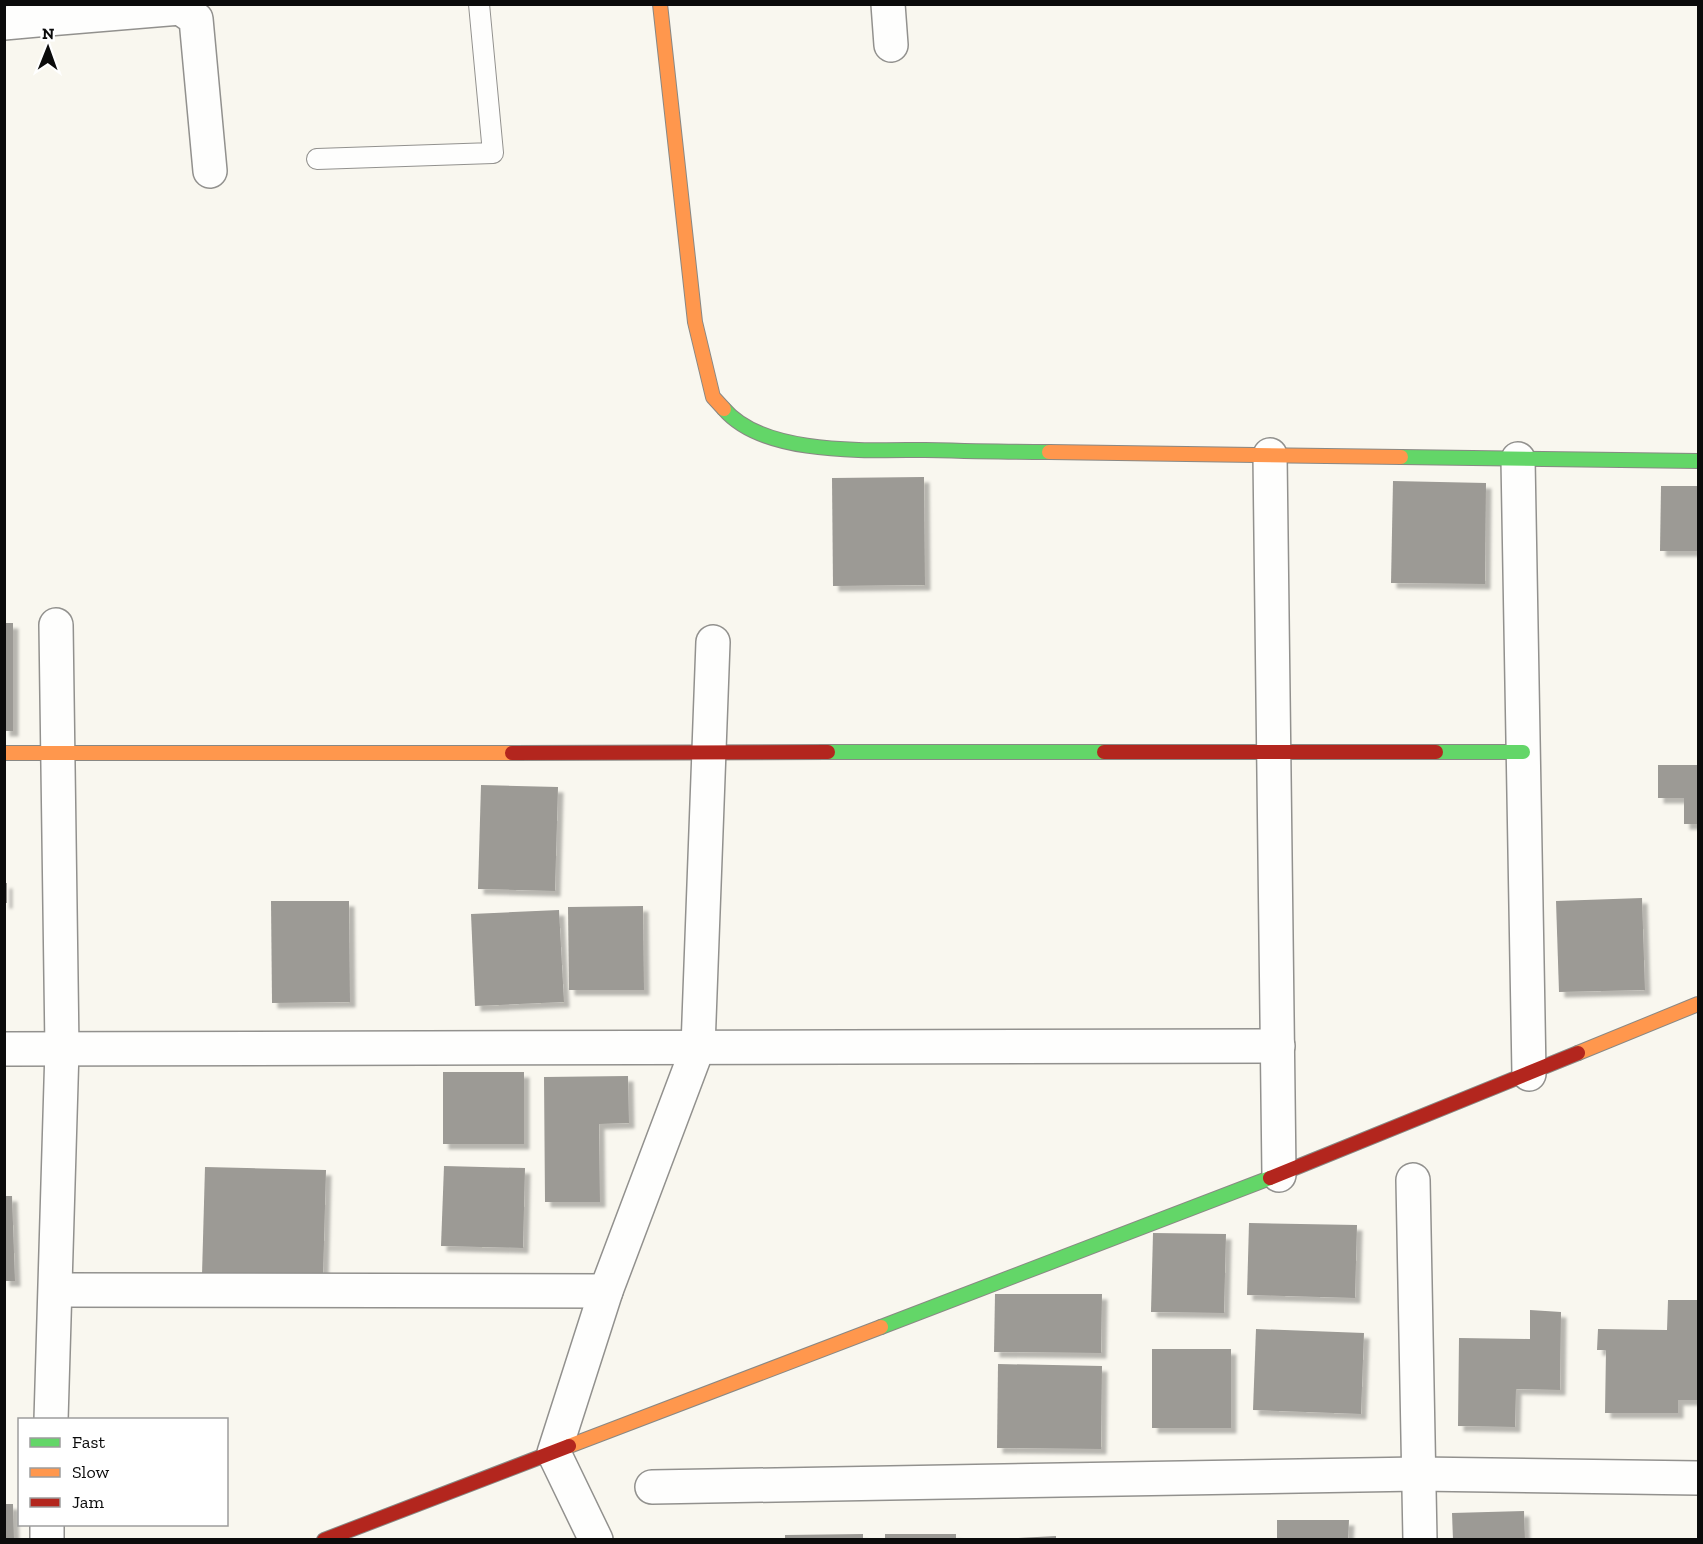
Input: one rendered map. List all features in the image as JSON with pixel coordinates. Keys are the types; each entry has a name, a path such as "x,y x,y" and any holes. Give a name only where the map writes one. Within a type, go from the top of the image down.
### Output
{"street":[{"path":"660,4 695,322 713,397 732,419 765,436 823,449 1698,461"},
{"path":"888,4 891,45"},
{"path":"4,23 48,12 180,8 195,19 210,171"},
{"path":"1270,455 1280,1175"},
{"path":"1518,459 1529,1074"},
{"path":"51,1418 62,1048 56,625"},
{"path":"596,1539 554,1453 606,1291 698,1047 713,642"},
{"path":"4,753 1523,752"},
{"path":"324,1539 1280,1175 1698,1005"},
{"path":"4,1049 1278,1046"},
{"path":"1413,1180 1420,1539"},
{"path":"56,1290 606,1291"},
{"path":"652,1487 1418,1473 1698,1478"}],"lane":[{"path":"317,159 493,153 479,4"}],"building":[{"path":"924,477 925,585 833,586 832,478"},
{"path":"1393,481 1486,483 1485,584 1391,583"},
{"path":"1661,486 1698,486 1698,551 1660,551"},
{"path":"4,623 13,623 13,731 4,731"},
{"path":"1658,765 1698,765 1698,824 1684,824 1684,798 1658,798"},
{"path":"481,785 558,787 555,891 478,889"},
{"path":"4,883 7,883 7,903 4,903"},
{"path":"1642,898 1645,990 1559,992 1556,901"},
{"path":"271,901 349,901 350,1002 272,1003"},
{"path":"643,906 644,990 569,990 568,907"},
{"path":"559,910 564,1002 475,1006 471,914"},
{"path":"443,1072 524,1072 524,1144 443,1144"},
{"path":"628,1076 629,1123 599,1124 600,1202 545,1202 544,1077"},
{"path":"444,1166 525,1168 523,1248 441,1246"},
{"path":"205,1167 326,1170 323,1278 202,1275"},
{"path":"4,1196 12,1196 15,1281 4,1281"},
{"path":"1249,1223 1357,1225 1355,1298 1247,1295"},
{"path":"1153,1233 1226,1234 1224,1313 1151,1312"},
{"path":"995,1294 1102,1294 1101,1353 994,1352"},
{"path":"1668,1300 1698,1300 1698,1400 1678,1400 1678,1413 1605,1413 1606,1350 1597,1350 1598,1329 1667,1330"},
{"path":"1530,1310 1561,1312 1560,1390 1516,1389 1515,1427 1458,1426 1459,1338 1530,1339"},
{"path":"1256,1329 1364,1333 1361,1414 1253,1410"},
{"path":"1152,1349 1231,1349 1231,1428 1152,1428"},
{"path":"998,1364 1102,1366 1101,1449 997,1448"},
{"path":"4,1504 13,1504 14,1540 4,1540"},
{"path":"1524,1511 1525,1540 1453,1540 1452,1513"},
{"path":"1277,1520 1349,1520 1348,1540 1277,1540"},
{"path":"863,1534 863,1540 785,1540 785,1535"},
{"path":"885,1534 956,1534 956,1540 885,1540"},
{"path":"1056,1536 1056,1540 1018,1540 1018,1538"}],"traffic: fast":[{"path":"724,409 742,424 764,435 790,443 818,447 1049,452"},
{"path":"1401,457 1698,461"},
{"path":"828,752 1104,752"},
{"path":"1436,752 1523,752"},
{"path":"881,1327 1270,1178"}],"traffic: slow":[{"path":"660,4 695,322 713,397 724,409"},
{"path":"1049,452 1401,457"},
{"path":"4,753 512,753"},
{"path":"1578,1053 1698,1004"},
{"path":"569,1446 881,1327"}],"traffic: jam":[{"path":"512,753 828,752"},
{"path":"1104,752 1436,752"},
{"path":"1270,1178 1578,1053"},
{"path":"324,1540 569,1446"}]}
